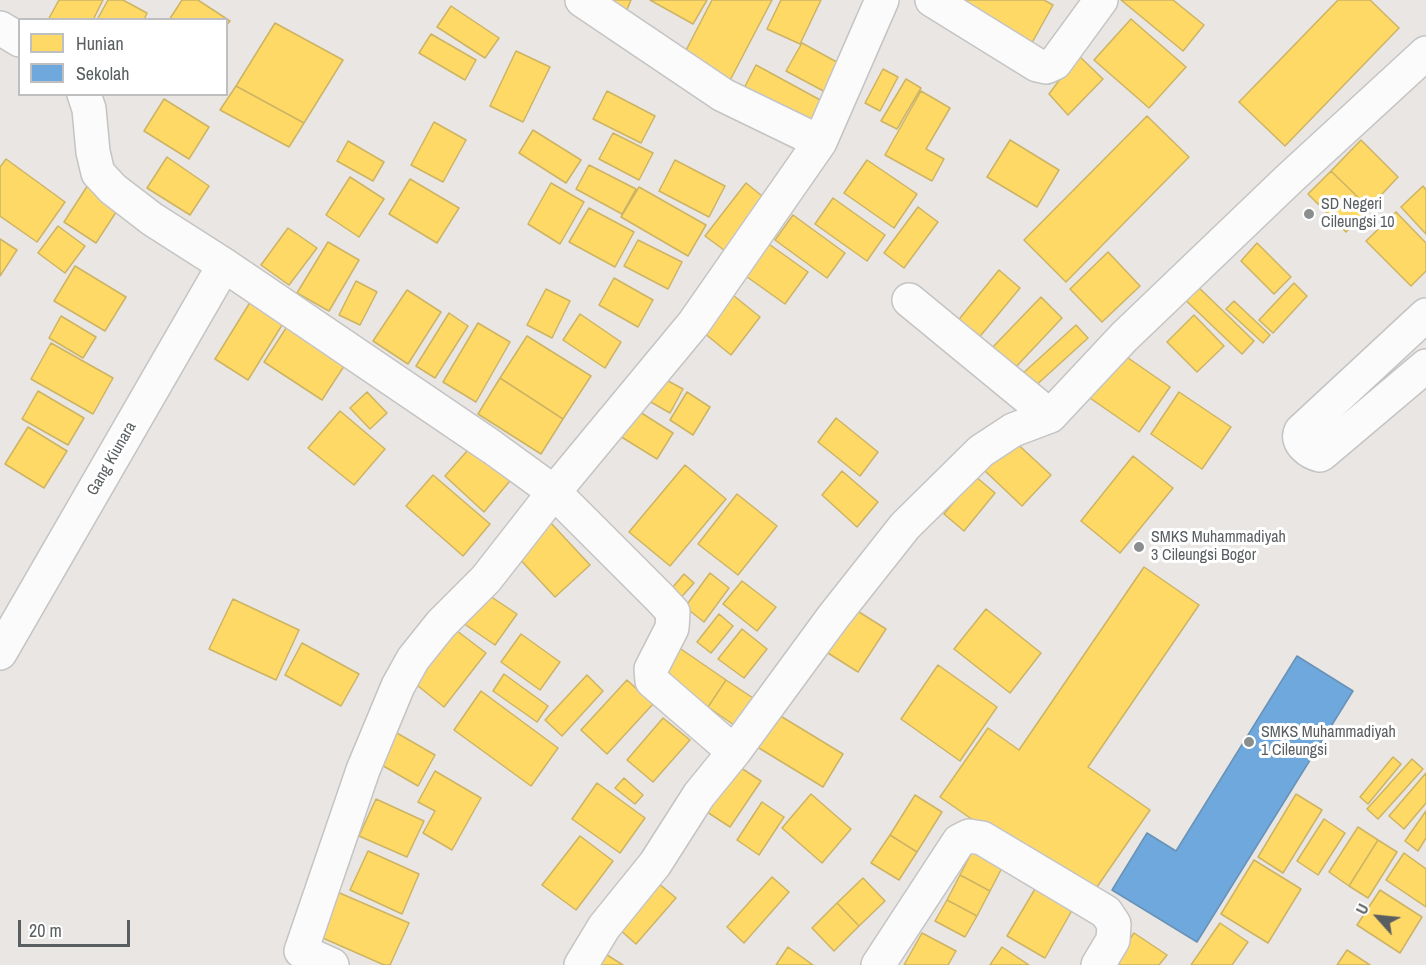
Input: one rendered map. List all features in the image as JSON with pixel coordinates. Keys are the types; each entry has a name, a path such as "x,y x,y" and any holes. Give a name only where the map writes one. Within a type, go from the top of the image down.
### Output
{"street":[{"path":"582,0 723,95 820,142"},
{"path":"332,965 301,951 363,770 398,686 413,659 441,624 486,579 554,492 687,333 820,142 882,0"},
{"path":"932,0 1037,65 1046,67 1055,63 1101,0"},
{"path":"0,28 18,39"},
{"path":"581,965 604,927 655,864 699,795 734,752 833,617 905,526 981,452 1013,430 1050,416 1124,337 1289,179 1426,53"},
{"path":"85,96 89,109 93,152 98,173 113,189 152,219 224,265 492,447 554,492 673,612 672,628 651,669 652,681 734,752"},
{"name":"Gang Kiunara","path":"0,653 224,265"},
{"path":"909,300 1050,416"},
{"path":"1426,315 1301,431 1300,440 1312,453 1320,455 1426,366"},
{"path":"878,965 959,841 969,836 982,838 1106,912 1114,924 1113,940 1098,965"}],"building: Hunian":[{"path":"59,0 103,0 94,18 49,18"},
{"path":"108,0 123,0 147,13 145,18 98,18"},
{"path":"182,0 198,0 225,18 170,18"},
{"path":"594,0 631,0 626,12"},
{"path":"650,0 707,0 693,24"},
{"path":"712,0 772,0 726,88 679,64"},
{"path":"781,0 821,0 800,44 767,29"},
{"path":"940,0 1044,0 1053,5 1028,50"},
{"path":"1121,0 1173,0 1204,25 1183,51"},
{"path":"1338,0 1370,0 1399,28 1285,146 1239,102"},
{"path":"451,6 499,38 485,58 437,27"},
{"path":"1131,19 1186,67 1149,108 1094,60"},
{"path":"275,23 343,60 304,123 236,86"},
{"path":"431,34 476,60 465,80 419,53"},
{"path":"802,43 844,66 829,94 786,71"},
{"path":"516,51 550,67 523,122 490,106"},
{"path":"1078,55 1103,79 1068,115 1049,94"},
{"path":"756,65 822,101 806,130 741,94"},
{"path":"883,69 898,77 880,111 865,103"},
{"path":"906,79 921,88 897,129 881,121"},
{"path":"236,86 304,123 289,147 220,110"},
{"path":"607,91 655,116 641,143 593,119"},
{"path":"921,91 950,108 926,149 944,159 932,181 885,155"},
{"path":"164,99 209,127 189,159 144,131"},
{"path":"1147,116 1189,157 1066,282 1024,240"},
{"path":"434,122 466,140 443,182 411,165"},
{"path":"533,130 581,160 566,183 519,153"},
{"path":"613,133 653,153 639,180 599,159"},
{"path":"1010,140 1059,170 1037,207 987,177"},
{"path":"1361,140 1398,177 1369,208 1331,171"},
{"path":"348,141 384,162 373,181 337,161"},
{"path":"167,157 209,186 190,215 147,188"},
{"path":"6,159 65,202 37,242 0,216 0,167"},
{"path":"675,160 725,186 709,217 659,191"},
{"path":"867,160 917,194 894,228 844,193"},
{"path":"589,165 636,189 622,214 576,189"},
{"path":"1331,171 1369,208 1346,232 1308,194"},
{"path":"350,177 384,199 359,237 326,215"},
{"path":"410,179 459,208 437,243 389,214"},
{"path":"551,183 584,202 560,244 528,224"},
{"path":"746,183 772,204 732,256 705,236"},
{"path":"88,185 120,206 96,243 64,222"},
{"path":"1423,186 1426,190 1426,234 1401,207"},
{"path":"639,187 706,225 688,256 621,217"},
{"path":"833,198 885,235 867,261 815,224"},
{"path":"918,207 938,222 904,268 884,253"},
{"path":"589,208 634,232 615,267 569,242"},
{"path":"1396,212 1426,243 1426,271 1411,286 1366,241"},
{"path":"793,215 845,253 827,278 775,240"},
{"path":"58,226 85,246 65,273 38,253"},
{"path":"288,228 317,248 289,285 261,265"},
{"path":"0,239 17,250 0,276"},
{"path":"638,240 682,262 668,289 624,266"},
{"path":"328,242 359,260 329,311 297,293"},
{"path":"766,242 808,272 785,304 743,274"},
{"path":"1257,243 1291,277 1274,294 1241,261"},
{"path":"1108,252 1140,286 1102,322 1070,289"},
{"path":"75,266 126,297 105,331 54,301"},
{"path":"999,270 1020,288 977,340 956,323"},
{"path":"614,278 653,300 638,327 599,305"},
{"path":"1191,280 1254,341 1242,354 1178,293"},
{"path":"356,281 377,292 360,325 339,315"},
{"path":"1294,283 1307,296 1273,333 1259,320"},
{"path":"546,289 570,301 552,338 527,325"},
{"path":"407,290 441,312 408,364 373,341"},
{"path":"728,291 760,317 731,355 698,328"},
{"path":"254,296 287,317 248,380 215,359"},
{"path":"1041,297 1062,318 1013,370 991,349"},
{"path":"1234,301 1270,335 1263,343 1226,309"},
{"path":"449,313 468,326 435,378 416,366"},
{"path":"580,314 621,342 605,368 563,340"},
{"path":"1194,315 1224,346 1197,372 1167,342"},
{"path":"61,316 96,337 83,358 49,338"},
{"path":"290,322 348,360 322,400 264,362"},
{"path":"478,323 510,342 476,402 443,382"},
{"path":"1076,325 1088,338 1033,388 1021,375"},
{"path":"527,336 591,376 563,419 500,378"},
{"path":"51,343 113,378 93,414 31,379"},
{"path":"1118,351 1170,387 1139,432 1087,396"},
{"path":"655,374 683,389 670,413 642,397"},
{"path":"500,378 563,419 541,454 478,414"},
{"path":"38,391 84,418 68,445 22,419"},
{"path":"367,392 387,413 370,429 350,408"},
{"path":"687,392 710,407 693,435 670,420"},
{"path":"1179,392 1231,427 1202,469 1151,434"},
{"path":"632,407 673,433 657,459 615,433"},
{"path":"340,411 385,449 354,485 308,448"},
{"path":"836,418 878,452 860,476 818,442"},
{"path":"28,427 67,451 44,488 5,464"},
{"path":"1012,439 1051,475 1022,506 984,470"},
{"path":"475,442 514,476 484,512 445,476"},
{"path":"1133,456 1173,488 1120,553 1081,521"},
{"path":"685,465 726,499 670,566 629,532"},
{"path":"842,471 878,502 857,527 822,495"},
{"path":"433,475 490,524 463,556 406,506"},
{"path":"975,476 995,493 964,531 944,514"},
{"path":"737,494 777,526 738,575 698,544"},
{"path":"550,522 590,565 555,597 515,554"},
{"path":"1144,567 1199,605 1088,767 1150,810 1088,900 940,797 988,728 1019,750"},
{"path":"710,573 729,588 704,622 685,607"},
{"path":"684,574 694,583 676,603 667,594"},
{"path":"742,581 776,607 757,631 723,604"},
{"path":"481,590 517,614 495,645 460,621"},
{"path":"233,599 299,630 276,680 209,649"},
{"path":"848,605 886,629 858,672 820,648"},
{"path":"986,609 1041,653 1010,693 954,649"},
{"path":"719,614 733,626 711,653 697,642"},
{"path":"448,624 486,653 444,707 407,677"},
{"path":"742,629 767,649 744,678 718,659"},
{"path":"521,634 560,662 540,690 501,662"},
{"path":"302,643 359,674 341,706 285,675"},
{"path":"678,647 726,680 708,707 660,674"},
{"path":"938,665 997,707 960,761 901,719"},
{"path":"504,674 548,706 537,722 493,691"},
{"path":"587,675 603,691 562,736 545,720"},
{"path":"627,680 653,704 607,754 581,730"},
{"path":"726,680 753,698 734,725 708,707"},
{"path":"481,691 558,748 531,786 454,730"},
{"path":"769,709 843,754 823,787 749,742"},
{"path":"663,718 690,740 653,782 627,760"},
{"path":"390,729 435,755 418,786 373,760"},
{"path":"1393,757 1401,764 1368,804 1360,797"},
{"path":"1412,759 1423,769 1378,819 1367,809"},
{"path":"732,762 761,781 730,827 701,808"},
{"path":"435,771 481,798 452,850 423,833 435,811 418,802"},
{"path":"1426,773 1426,803 1404,829 1389,816"},
{"path":"624,778 643,795 635,804 615,788"},
{"path":"597,783 645,818 620,853 572,819"},
{"path":"811,794 851,829 822,863 782,828"},
{"path":"1296,794 1322,810 1283,873 1258,857"},
{"path":"915,795 942,812 917,852 890,835"},
{"path":"376,799 424,821 407,857 359,836"},
{"path":"762,802 784,817 759,855 737,840"},
{"path":"1426,811 1426,838 1418,851 1405,841"},
{"path":"1324,819 1345,833 1318,875 1297,861"},
{"path":"1358,827 1378,840 1349,886 1329,872"},
{"path":"890,835 917,852 899,880 871,863"},
{"path":"580,836 613,861 576,910 542,885"},
{"path":"1378,840 1397,852 1368,898 1349,886"},
{"path":"976,844 1006,860 990,891 960,875"},
{"path":"368,851 419,874 402,914 350,890"},
{"path":"1404,853 1426,869 1426,907 1386,880"},
{"path":"1254,860 1301,889 1268,943 1221,914"},
{"path":"960,875 990,891 977,916 947,900"},
{"path":"651,877 676,898 636,944 611,922"},
{"path":"772,877 789,892 744,943 727,927"},
{"path":"863,878 885,901 859,926 837,903"},
{"path":"1038,884 1075,905 1045,958 1007,936"},
{"path":"1380,890 1422,917 1400,953 1357,925"},
{"path":"335,891 409,923 390,965 384,965 316,935"},
{"path":"947,900 977,916 965,937 935,921"},
{"path":"837,903 859,926 834,951 812,928"},
{"path":"1220,923 1248,942 1232,965 1191,965"},
{"path":"922,933 956,951 948,965 904,965"},
{"path":"1134,933 1167,955 1159,965 1121,965 1115,961"},
{"path":"788,947 813,965 776,965"},
{"path":"1002,947 1029,965 990,965"},
{"path":"599,950 623,965 589,965"},
{"path":"1347,950 1370,965 1337,965"}],"building: Sekolah":[{"path":"1297,656 1353,691 1197,942 1112,890 1147,833 1176,851"}],"place":[{"name":"SD Negeri Cileungsi 10","path":"1309,214"},
{"name":"SMKS Muhammadiyah 3 Cileungsi Bogor","path":"1139,547"},
{"name":"SMKS Muhammadiyah 1 Cileungsi","path":"1249,742"}]}
